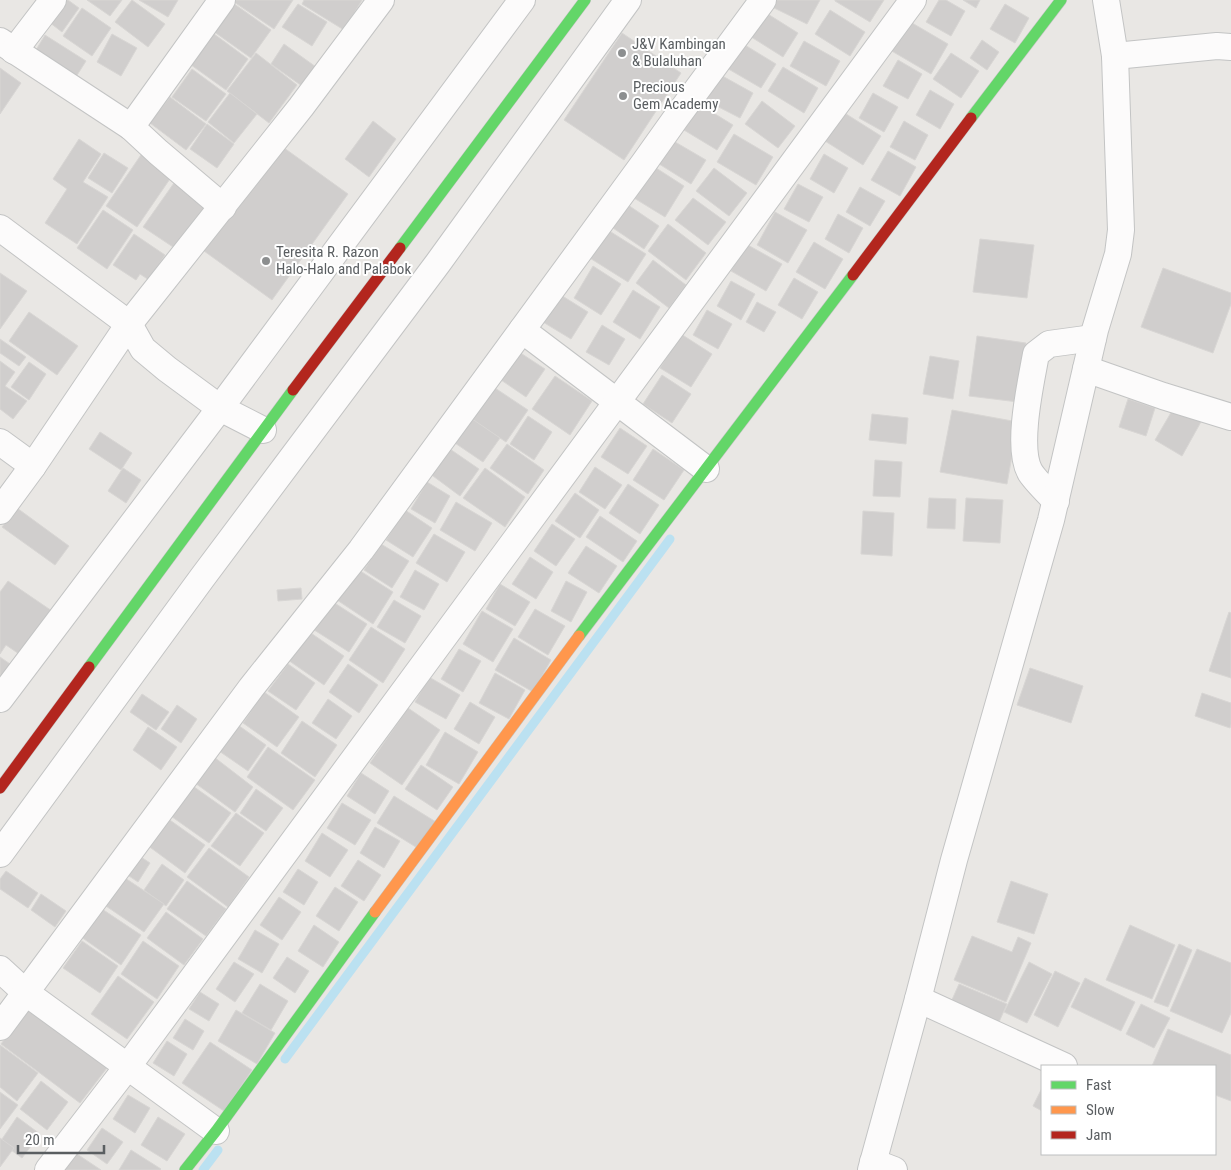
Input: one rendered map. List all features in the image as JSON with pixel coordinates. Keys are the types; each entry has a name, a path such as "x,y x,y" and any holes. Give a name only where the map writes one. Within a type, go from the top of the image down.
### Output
{"street":[{"path":"53,0 7,46 131,127 223,207"},
{"path":"131,127 222,0"},
{"path":"0,511 33,466 129,324 223,207 381,0"},
{"path":"0,699 220,408 522,0"},
{"path":"0,788 263,430 585,0"},
{"path":"0,854 202,578 438,263 628,0"},
{"path":"0,1027 251,688 361,550 764,0"},
{"path":"48,1170 128,1066 913,0"},
{"path":"185,1170 216,1131 546,678 1060,0"},
{"path":"879,1167 918,999 954,860 1049,529 1093,338 1118,254 1121,230 1115,56 1106,0"},
{"path":"1115,56 1217,46 1231,47"},
{"path":"0,228 129,324 143,349 167,369 220,408 263,430"},
{"path":"522,330 706,469"},
{"path":"1056,501 1030,472 1025,458 1026,413 1036,354 1049,344 1093,338"},
{"path":"1086,369 1231,417"},
{"path":"0,442 33,466"},
{"path":"0,969 25,992 216,1131"},
{"path":"918,999 1062,1065"}],"building":[{"path":"64,0 68,0 79,8 62,32 49,22"},
{"path":"87,0 122,0 110,16"},
{"path":"132,0 165,24 148,47 115,22"},
{"path":"139,0 178,0 168,17"},
{"path":"235,0 293,0 274,29 234,2"},
{"path":"304,0 362,0 344,30 302,4"},
{"path":"773,0 820,0 807,24 770,6"},
{"path":"835,0 884,0 870,22"},
{"path":"939,0 946,0 965,11 951,36 926,22"},
{"path":"963,0 980,0 976,8"},
{"path":"233,3 271,30 251,58 213,31"},
{"path":"298,4 327,22 312,46 282,27"},
{"path":"1005,4 1029,18 1015,43 990,29"},
{"path":"82,8 111,28 92,56 63,36"},
{"path":"830,10 865,32 850,56 815,34"},
{"path":"763,11 798,33 783,57 748,35"},
{"path":"907,20 948,44 931,74 890,50"},
{"path":"210,31 248,59 226,90 187,62"},
{"name":"Precious Gem Academy","path":"622,33 681,73 624,160 564,120"},
{"path":"112,34 137,48 121,76 97,62"},
{"path":"45,35 86,61 74,80 33,55"},
{"path":"982,40 999,52 987,70 970,58"},
{"path":"804,41 840,61 826,86 790,66"},
{"path":"740,42 776,64 761,88 725,67"},
{"path":"284,44 316,67 302,86 271,64"},
{"path":"256,53 297,85 269,123 227,91"},
{"path":"951,53 979,71 961,98 933,79"},
{"path":"898,60 922,74 908,99 883,86"},
{"path":"783,67 818,88 804,113 768,91"},
{"path":"0,68 21,83 0,114"},
{"path":"192,69 226,94 206,121 172,97"},
{"path":"717,73 753,93 740,118 703,99"},
{"path":"930,90 954,104 940,129 916,115"},
{"path":"230,93 257,114 234,143 208,122"},
{"path":"873,93 898,107 884,132 859,118"},
{"path":"170,97 206,124 186,150 150,123"},
{"path":"694,101 733,125 717,150 679,127"},
{"path":"762,101 795,126 778,148 745,124"},
{"path":"843,112 881,136 863,165 825,141"},
{"path":"373,121 396,139 369,177 345,159"},
{"path":"904,121 928,135 915,160 890,147"},
{"path":"207,124 234,144 217,168 190,149"},
{"path":"734,134 773,157 756,185 717,162"},
{"path":"79,139 101,154 83,182 108,197 77,244 45,223 67,189 53,179"},
{"path":"670,139 706,160 691,184 656,162"},
{"path":"280,145 348,194 272,300 204,251"},
{"path":"888,151 916,167 900,196 871,180"},
{"path":"143,152 174,173 137,227 106,206"},
{"path":"104,153 128,168 112,193 88,178"},
{"path":"824,154 848,168 834,193 810,179"},
{"path":"653,166 684,186 665,217 634,198"},
{"path":"714,168 747,193 729,216 696,191"},
{"path":"174,183 206,205 176,249 143,227"},
{"path":"798,184 823,197 809,222 784,209"},
{"path":"860,187 885,201 870,226 846,212"},
{"path":"693,198 726,222 708,245 675,220"},
{"path":"628,205 659,226 644,249 613,228"},
{"path":"103,210 133,230 107,269 77,248"},
{"path":"775,212 807,230 788,263 757,245"},
{"path":"838,214 863,228 849,253 825,239"},
{"path":"668,224 706,253 686,280 648,251"},
{"path":"603,227 646,254 628,282 585,255"},
{"path":"134,234 165,255 149,280 140,274 136,280 113,265"},
{"path":"980,239 1034,245 1027,298 973,292"},
{"path":"814,242 843,259 825,289 796,272"},
{"path":"746,244 782,264 766,291 731,271"},
{"path":"653,260 686,285 669,308 636,283"},
{"path":"593,266 621,284 601,315 574,298"},
{"path":"1163,268 1231,293 1231,304 1213,353 1141,327"},
{"path":"0,273 27,291 0,329"},
{"path":"794,278 818,292 802,319 778,305"},
{"path":"731,281 755,294 741,320 717,306"},
{"path":"633,290 660,307 640,339 613,322"},
{"path":"556,292 588,312 571,339 538,319"},
{"path":"757,302 776,312 764,332 746,322"},
{"path":"707,310 732,324 718,349 693,335"},
{"path":"29,312 78,346 57,375 9,341"},
{"path":"602,325 625,339 609,365 586,352"},
{"path":"681,334 712,354 691,387 660,368"},
{"path":"977,336 1026,343 1018,402 969,396"},
{"path":"0,339 26,357 19,366 0,353"},
{"path":"519,352 545,369 526,397 501,380"},
{"path":"930,356 959,361 953,399 923,394"},
{"path":"0,361 15,372 5,386 27,401 13,419 0,409"},
{"path":"29,362 46,374 29,400 11,387"},
{"path":"662,375 691,394 672,423 643,404"},
{"path":"555,376 592,401 570,435 532,409"},
{"path":"492,386 528,410 506,442 470,418"},
{"path":"1128,399 1155,408 1146,436 1119,427"},
{"path":"1176,404 1202,420 1182,456 1155,440"},
{"path":"952,410 1018,422 1007,484 940,472"},
{"path":"465,414 500,438 483,462 449,439"},
{"path":"872,414 908,418 906,444 869,440"},
{"path":"528,416 552,432 534,460 510,444"},
{"path":"620,428 647,446 628,474 601,457"},
{"path":"100,432 132,453 121,470 89,449"},
{"path":"507,444 544,470 528,494 490,468"},
{"path":"447,447 479,469 460,496 429,473"},
{"path":"653,449 684,470 664,500 633,480"},
{"path":"875,460 902,462 900,497 873,496"},
{"path":"595,467 622,485 605,509 579,492"},
{"path":"123,468 141,480 126,503 108,491"},
{"path":"485,468 525,497 505,527 463,498"},
{"path":"427,482 450,496 435,523 411,509"},
{"path":"628,484 659,505 640,534 609,513"},
{"path":"575,493 599,510 580,538 555,521"},
{"path":"929,498 956,499 955,529 927,528"},
{"path":"966,498 1003,500 1000,543 963,541"},
{"path":"456,502 492,523 475,551 440,530"},
{"path":"17,508 69,546 55,565 2,527"},
{"path":"405,510 432,528 413,557 386,540"},
{"path":"863,511 894,513 892,556 861,554"},
{"path":"600,516 637,541 623,562 586,537"},
{"path":"552,524 575,539 556,566 534,551"},
{"path":"434,534 465,552 447,582 416,563"},
{"path":"381,544 409,561 392,588 364,570"},
{"path":"586,546 617,566 599,593 568,573"},
{"path":"530,557 553,572 536,599 512,584"},
{"path":"354,567 393,592 373,624 334,598"},
{"path":"415,570 439,584 424,610 400,597"},
{"path":"8,581 52,611 22,656 6,645 0,654 0,592"},
{"path":"566,581 587,592 571,622 551,611"},
{"path":"500,584 530,602 515,626 486,609"},
{"path":"301,588 302,599 278,601 277,590"},
{"path":"330,600 367,624 349,652 311,628"},
{"path":"394,600 421,616 405,643 377,627"},
{"path":"535,609 565,626 548,655 518,637"},
{"path":"482,611 513,629 493,662 463,644"},
{"path":"1229,612 1231,613 1231,678 1209,671"},
{"path":"371,627 405,649 383,683 349,660"},
{"path":"308,631 344,656 324,685 288,660"},
{"path":"514,638 551,660 533,692 495,670"},
{"path":"459,649 481,661 463,692 441,679"},
{"path":"0,657 13,666 0,684"},
{"path":"288,664 315,683 296,710 268,691"},
{"path":"348,664 378,685 359,713 329,692"},
{"path":"1030,668 1083,686 1071,723 1017,705"},
{"path":"495,673 525,690 509,719 479,703"},
{"path":"429,677 460,695 446,719 415,702"},
{"path":"264,692 299,717 277,747 243,723"},
{"path":"1202,693 1231,703 1230,728 1195,716"},
{"path":"142,694 169,712 156,730 130,712"},
{"path":"328,699 352,716 336,739 312,723"},
{"path":"470,702 495,717 479,744 454,729"},
{"path":"177,705 197,719 181,743 161,729"},
{"path":"408,708 440,730 402,785 370,763"},
{"path":"302,721 337,745 315,777 281,753"},
{"path":"238,725 266,745 248,771 219,751"},
{"path":"148,727 177,747 161,770 133,750"},
{"path":"445,732 478,752 459,784 426,765"},
{"path":"268,747 315,780 293,810 247,777"},
{"path":"214,757 253,787 235,812 195,783"},
{"path":"421,765 453,787 437,810 405,789"},
{"path":"361,773 389,791 375,814 347,796"},
{"path":"190,784 231,813 209,843 168,814"},
{"path":"256,789 283,808 266,831 240,813"},
{"path":"394,796 436,822 419,849 377,823"},
{"path":"342,803 371,820 355,845 327,828"},
{"path":"236,813 264,833 240,866 211,846"},
{"path":"167,818 205,845 185,873 147,845"},
{"path":"375,827 400,841 384,868 360,853"},
{"path":"322,833 348,850 330,877 305,861"},
{"path":"209,848 249,877 228,907 187,877"},
{"path":"135,853 150,863 138,882 123,872"},
{"path":"358,860 381,875 364,901 341,886"},
{"path":"162,864 184,880 166,906 144,890"},
{"path":"298,869 318,882 304,905 283,892"},
{"path":"6,871 38,893 28,908 0,889 0,879"},
{"path":"122,876 164,904 144,932 103,904"},
{"path":"187,881 226,909 206,936 167,909"},
{"path":"1011,881 1048,894 1034,934 997,922"},
{"path":"335,887 358,902 339,931 316,916"},
{"path":"41,894 66,911 55,927 31,910"},
{"path":"279,897 301,912 282,940 260,925"},
{"path":"96,905 141,935 121,965 77,934"},
{"path":"166,912 203,939 184,965 147,938"},
{"path":"314,925 339,942 323,967 298,951"},
{"path":"1130,925 1175,945 1152,999 1106,980"},
{"path":"255,930 279,944 262,973 238,959"},
{"path":"972,936 1012,952 1018,937 1031,943 1006,1002 954,980"},
{"path":"82,941 118,966 100,993 63,968"},
{"path":"143,941 179,966 157,999 121,974"},
{"path":"1179,944 1192,950 1168,1007 1154,1002"},
{"path":"1197,949 1231,963 1231,1013 1222,1033 1170,1011"},
{"path":"287,957 309,971 295,993 273,978"},
{"path":"234,962 254,974 235,1002 216,989"},
{"path":"1029,962 1052,974 1027,1023 1004,1012"},
{"path":"1055,971 1080,983 1058,1027 1034,1015"},
{"path":"118,976 154,1002 127,1039 91,1014"},
{"path":"1085,978 1135,1002 1121,1031 1071,1007"},
{"path":"260,984 288,1001 271,1030 242,1013"},
{"path":"959,984 1007,1004 999,1022 951,1002"},
{"path":"200,992 219,1004 209,1021 189,1009"},
{"path":"1141,1004 1170,1018 1154,1048 1126,1034"},
{"path":"30,1005 110,1064 80,1103 1,1044"},
{"path":"236,1010 275,1033 257,1064 218,1041"},
{"path":"185,1019 204,1031 193,1050 173,1038"},
{"path":"1168,1029 1231,1055 1231,1101 1216,1095 1216,1065 1152,1065"},
{"path":"167,1041 187,1054 174,1076 153,1063"},
{"path":"210,1042 252,1070 224,1111 182,1083"},
{"path":"0,1045 38,1073 17,1101 0,1087"},
{"path":"41,1081 68,1102 47,1130 20,1109"},
{"path":"1041,1090 1041,1110 1033,1106"},
{"path":"0,1092 18,1105 0,1129"},
{"path":"128,1095 150,1108 135,1133 113,1119"},
{"path":"17,1117 40,1134 22,1158 0,1142"},
{"path":"158,1117 185,1134 167,1161 141,1145"},
{"path":"102,1128 123,1142 107,1164 87,1150"},
{"path":"0,1138 14,1148 0,1167"},
{"path":"71,1150 101,1170 58,1170"},
{"path":"131,1150 161,1169 119,1170"}],"waterway":[{"path":"285,1059 670,539"},
{"path":"203,1170 218,1150"}],"traffic: fast":[{"path":"400,248 585,0"},
{"path":"971,118 1061,0"},
{"path":"579,636 853,275"},
{"path":"89,667 293,390"},
{"path":"185,1170 216,1131 375,912"}],"traffic: slow":[{"path":"375,912 579,636"}],"traffic: jam":[{"path":"853,275 971,118"},
{"path":"293,390 400,248"},
{"path":"0,788 89,667"}],"place":[{"name":"J&V Kambingan & Bulaluhan","path":"622,53"},
{"name":"Precious Gem Academy","path":"623,96"},
{"name":"Teresita R. Razon Halo-Halo and Palabok","path":"266,261"}]}
